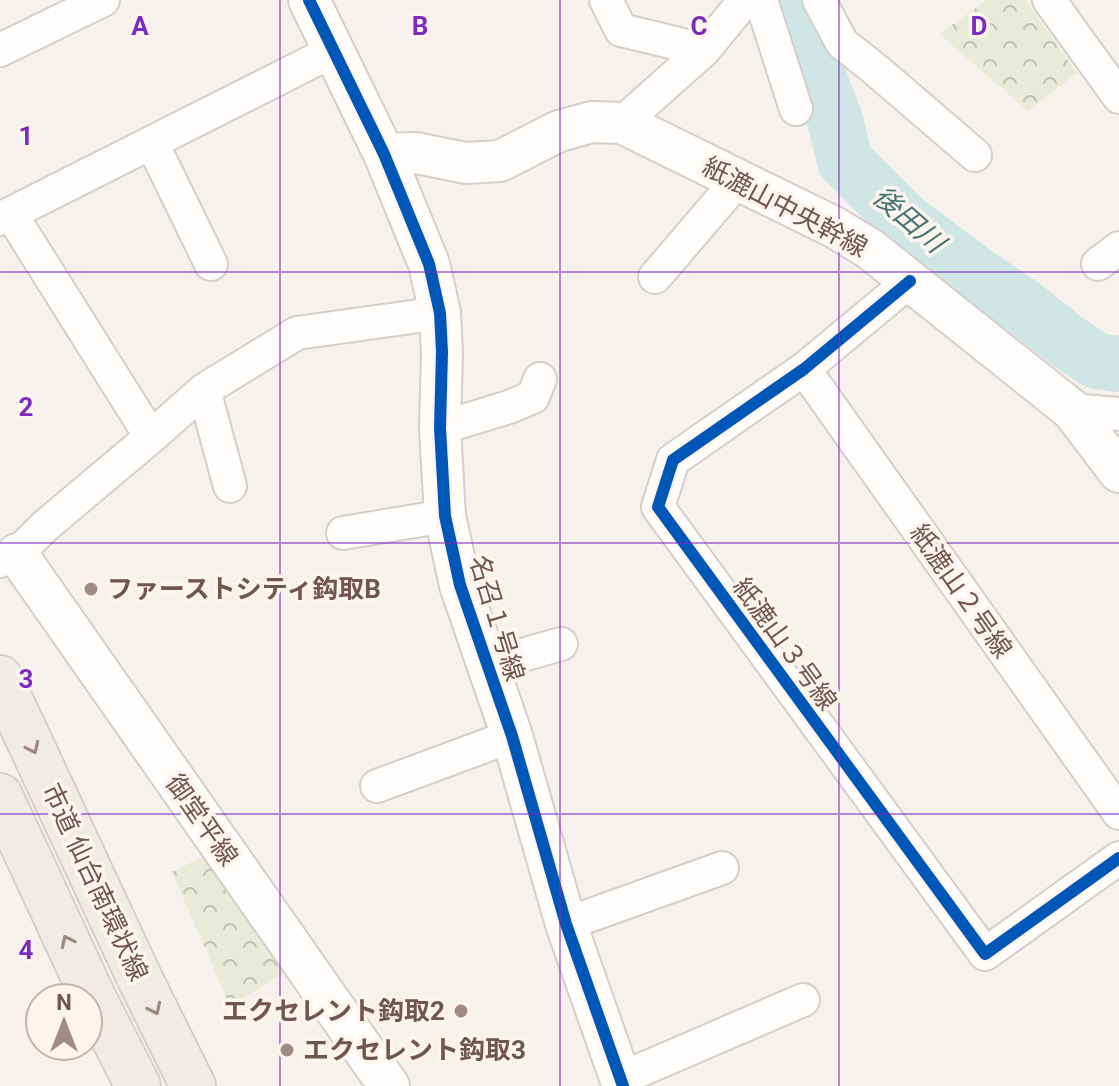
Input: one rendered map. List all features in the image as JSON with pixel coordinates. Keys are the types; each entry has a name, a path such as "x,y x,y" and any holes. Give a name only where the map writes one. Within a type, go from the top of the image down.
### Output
{"main road":[{"name":"市道 仙台南環状線","path":"0,678 193,1086"},
{"name":"市道 仙台南環状線","path":"0,796 138,1086"}],"street":[{"path":"0,50 103,0"},
{"name":"名召１号線","path":"309,0 384,154 429,264 440,313 440,428 445,516 460,585 512,736 566,924 622,1083"},
{"path":"606,0 621,30 704,50"},
{"path":"622,123 704,50 745,0"},
{"path":"761,0 796,109"},
{"path":"819,0 842,43 975,155"},
{"path":"1049,0 1119,97"},
{"path":"151,437 6,217 333,51"},
{"name":"紙漉山中央幹線","path":"384,154 416,153 466,163 500,161 559,131 592,122 622,123 834,227 870,249 1072,410 1119,472"},
{"path":"152,143 211,264"},
{"path":"655,277 738,180"},
{"name":"紙漉山３号線","path":"910,281 804,369 673,460 658,507 985,954 1119,858"},
{"path":"9,557 204,390 297,333 440,313"},
{"name":"紙漉山２号線","path":"804,369 1119,813"},
{"path":"440,428 533,397 540,379"},
{"path":"204,390 230,486"},
{"path":"1072,410 1119,414"},
{"path":"343,533 445,516"},
{"name":"御堂平線","path":"9,557 389,1086"},
{"path":"487,665 561,644"},
{"path":"377,786 512,736"},
{"path":"566,924 722,868"},
{"path":"622,1083 803,1000"}],"green space":[{"path":"987,0 1025,0 1077,73 1028,111 939,34"},
{"path":"204,856 284,973 230,1006 172,872"}],"waterway":[{"name":"後田川","path":"789,0 835,120 845,161 906,222 974,273 1097,361 1119,364"}],"cycle path":[{"path":"309,0 384,154 429,264 440,313 440,428 445,516 460,585 512,736 566,924 623,1086"},
{"path":"910,281 804,369 673,460 658,507 985,954 1119,858"}],"place":[{"name":"ファーストシティ鈎取B","path":"91,589"},
{"name":"エクセレント鈎取2","path":"461,1011"},
{"name":"エクセレント鈎取3","path":"287,1050"}]}
